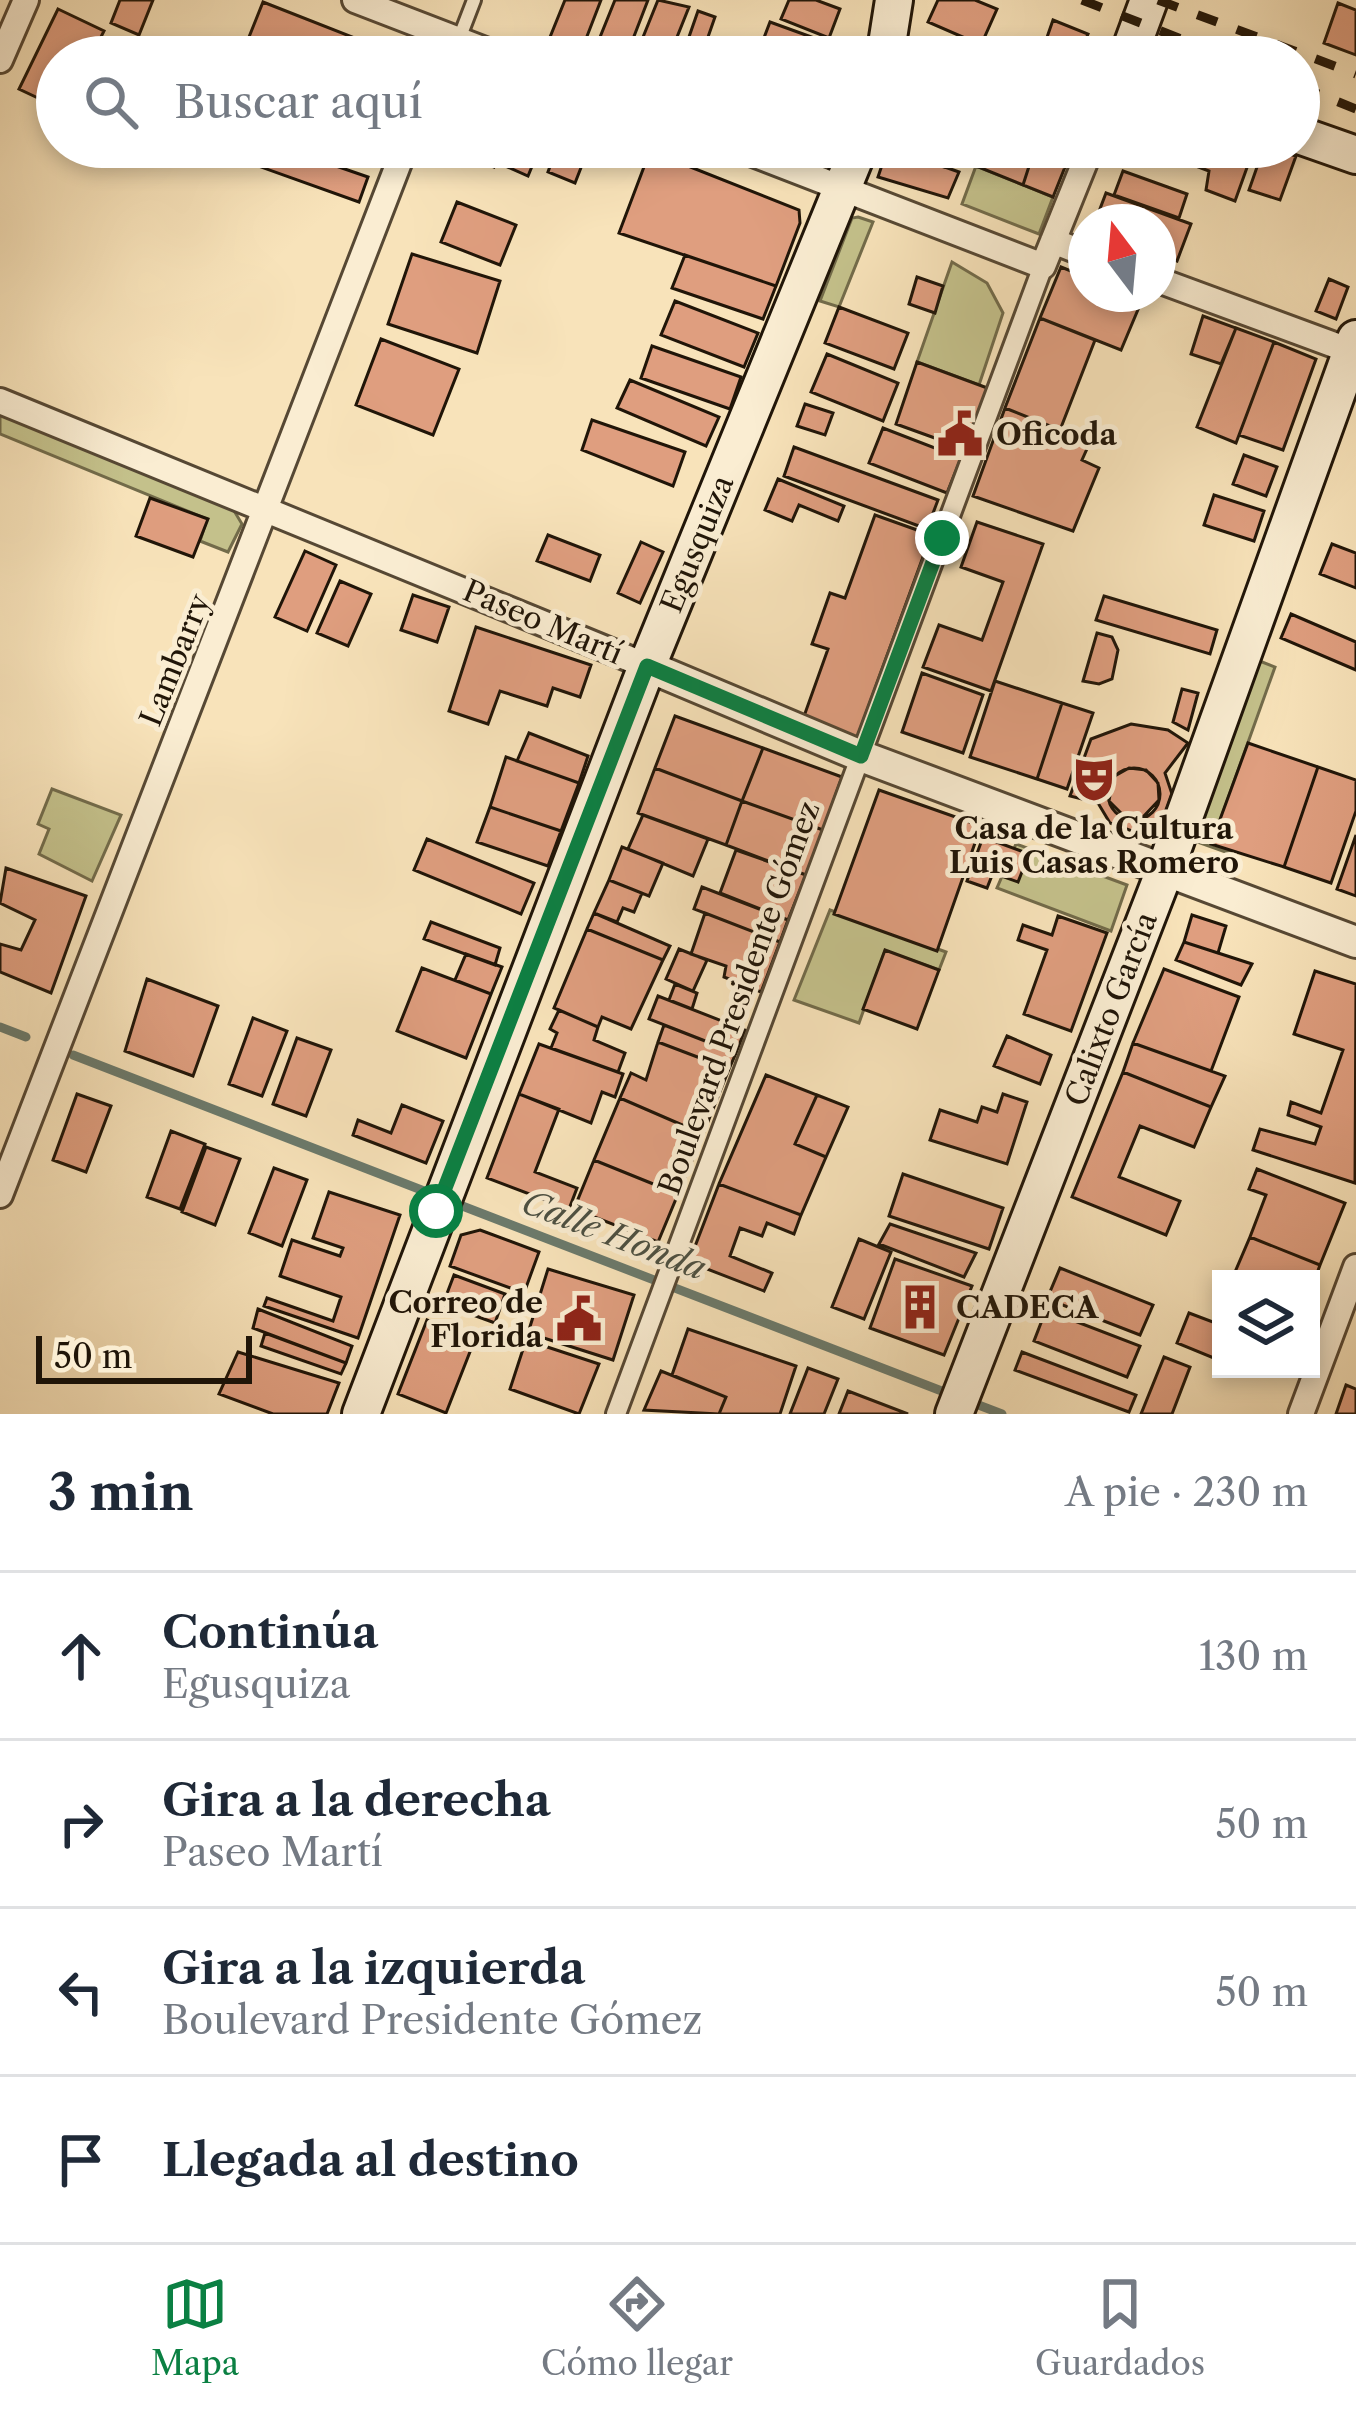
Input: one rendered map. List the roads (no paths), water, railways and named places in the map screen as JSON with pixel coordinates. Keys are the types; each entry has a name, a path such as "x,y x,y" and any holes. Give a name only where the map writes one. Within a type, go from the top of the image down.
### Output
{"main road":[{"path":"888,36 894,0"},
{"path":"1136,36 1149,0"},
{"path":"1320,142 1356,155"},
{"name":"Egusquiza","path":"361,1414 647,666 852,168"},
{"name":"Calixto García","path":"959,1400 1166,870 1354,348"}],"street":[{"path":"0,60 26,0"},
{"path":"356,0 431,36"},
{"name":"Lambarry","path":"0,1195 397,168"},
{"path":"790,168 1043,266 1083,168"},
{"path":"1053,242 1068,247"},
{"name":"Boulevard Presidente Gómez","path":"616,1414 1043,266"},
{"path":"1176,286 1354,348"},
{"name":"Paseo Martí","path":"0,400 861,756 1356,942"},
{"path":"1300,1414 1356,1267"}],"lane":[{"path":"453,36 474,0"}],"waterway":[{"name":"Calle Honda","path":"0,1027 26,1037"},
{"name":"Calle Honda","path":"73,1055 437,1196"},
{"name":"Calle Honda","path":"452,1202 952,1395"},
{"name":"Calle Honda","path":"968,1401 1002,1414"}],"railway":[{"path":"1082,0 1174,36"},
{"path":"1158,0 1254,36"},
{"path":"1320,61 1356,74"},
{"path":"1320,94 1356,109"}],"place":[{"name":"Oficoda","path":"960,434"},
{"name":"Casa de la Cultura Luis Casas Romero","path":"1094,779"},
{"name":"CADECA","path":"920,1307"},
{"name":"Correo de Florida","path":"579,1319"}]}
